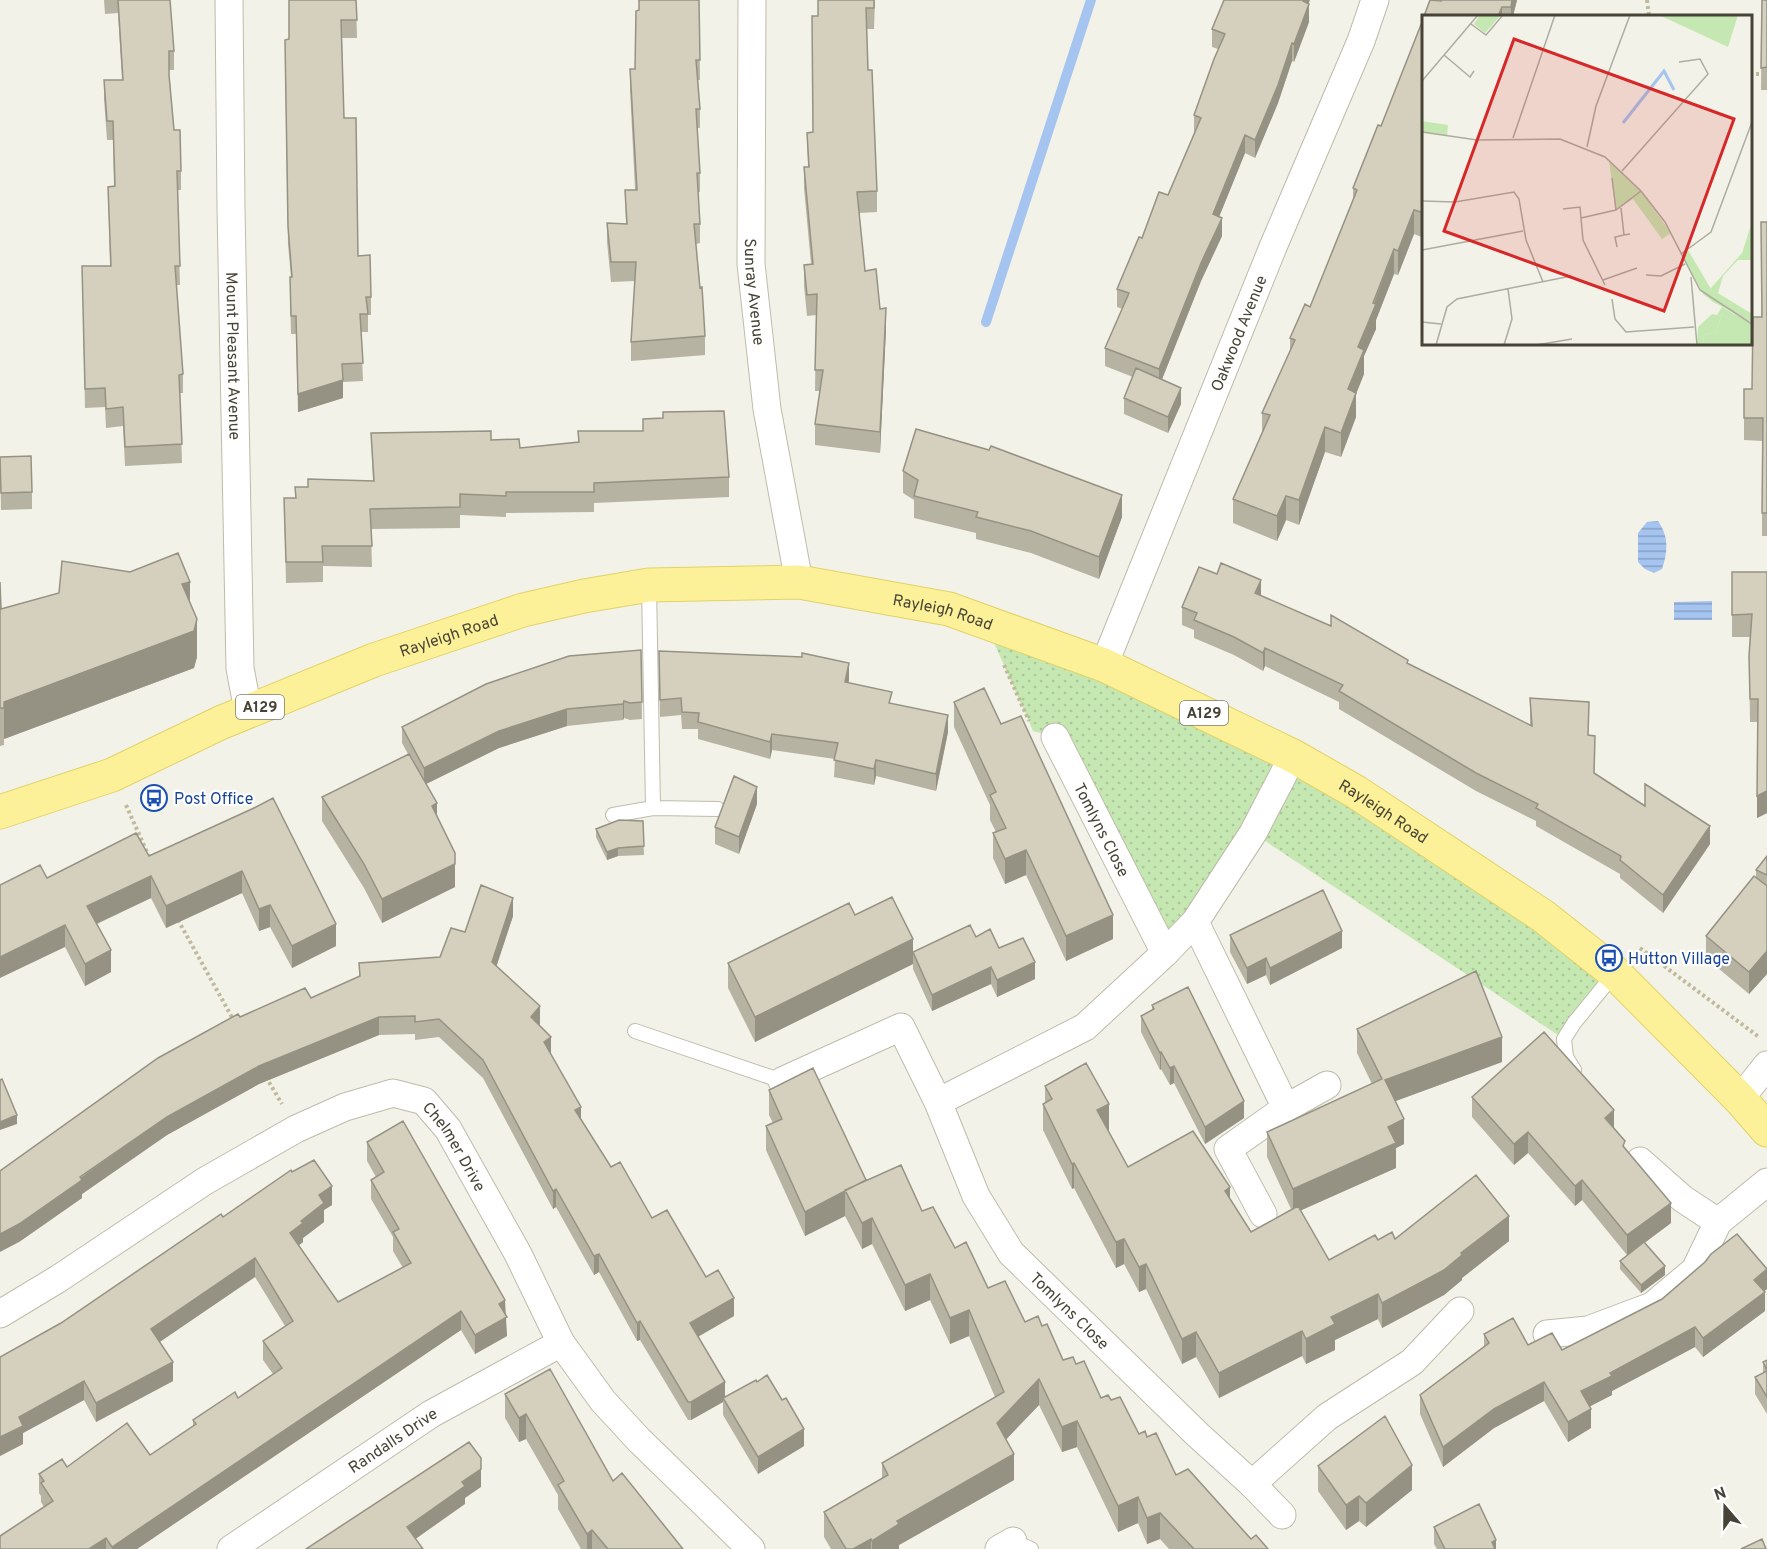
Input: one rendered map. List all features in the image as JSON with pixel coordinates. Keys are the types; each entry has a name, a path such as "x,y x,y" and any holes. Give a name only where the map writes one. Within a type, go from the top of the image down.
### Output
{"main road":[{"name":"Rayleigh Road","path":"0,812 112,775 220,723 374,660 523,610 584,596 649,585 799,582 949,609 1104,665 1293,756 1356,792 1543,916 1615,973 1740,1099 1767,1130"}],"street":[{"name":"Mount Pleasant Avenue","path":"229,0 240,668 248,711"},
{"name":"Sunray Avenue","path":"752,0 751,264 767,409 799,582"},
{"name":"Oakwood Avenue","path":"1104,665 1274,247 1361,41 1375,0"},
{"name":"Tomlyns Close","path":"1055,737 1165,953"},
{"path":"938,1102 1084,1027 1165,953 1195,922 1253,833 1293,756"},
{"path":"1195,922 1286,1108"},
{"name":"Tomlyns Close","path":"782,1082 901,1027 938,1102 976,1196 1011,1253 1282,1515"},
{"path":"1740,1099 1767,1065"},
{"path":"1263,1214 1228,1149 1286,1108 1327,1085"},
{"name":"Chelmer Drive","path":"0,1314 205,1181 296,1129 345,1107 393,1093 424,1101 448,1129 518,1254 561,1343 603,1401 639,1440 751,1549"},
{"path":"1640,1161 1683,1199 1718,1222"},
{"path":"1547,1334 1588,1330 1652,1306 1695,1270 1718,1222 1767,1182"},
{"path":"1252,1484 1327,1417 1413,1362 1460,1311"},
{"name":"Randalls Drive","path":"231,1549 431,1413 561,1343"}],"lane":[{"path":"649,585 653,808"},
{"path":"613,815 653,808 718,809"},
{"path":"1580,1079 1566,1057 1563,1039 1615,973"},
{"path":"635,1031 782,1082"}],"path":[{"path":"1647,0 1649,15"},
{"path":"985,622 1033,731 1055,737"},
{"path":"112,775 155,869"},
{"path":"174,911 183,932 237,1025"},
{"path":"1638,946 1767,1043"},
{"path":"261,1067 296,1129"}],"green space":[{"path":"985,622 1293,756 1615,973 1564,1039 1253,833 1165,953 1056,737 1033,731"}],"water":[{"path":"1658,521 1666,538 1666,550 1662,569 1654,573 1645,569 1638,562 1638,533 1647,522"},
{"path":"1712,601 1712,620 1674,620 1674,602"}],"building":[{"path":"118,0 170,0 174,51 169,51 169,75 174,130 180,130 181,171 177,171 180,266 175,266 183,374 179,375 182,444 125,447 123,407 106,409 105,388 85,389 82,266 111,266 108,187 115,186 113,121 107,121 104,80 123,80"},
{"path":"289,0 356,0 357,20 341,20 344,118 356,118 358,256 370,255 371,297 366,297 368,314 360,314 363,363 342,364 343,380 298,394 296,316 291,316 290,277 292,277 288,226 285,40 289,39"},
{"path":"639,0 699,0 700,60 696,60 700,109 696,109 700,224 694,224 700,288 702,287 705,336 631,342 636,262 611,262 607,223 627,224 625,190 637,190 630,69 635,69 636,11 639,10"},
{"path":"818,0 874,0 874,8 866,8 868,70 872,70 877,191 857,192 865,271 876,269 880,309 886,308 880,432 815,424 823,370 815,370 817,294 807,295 804,265 813,264 804,167 809,167 807,133 813,132 812,16 818,16"},
{"path":"1224,0 1303,0 1309,4 1255,140 1245,135 1213,214 1222,218 1201,263 1159,369 1105,348 1129,293 1117,289 1139,237 1142,238 1159,192 1168,195 1201,118 1194,115 1225,34 1212,29"},
{"path":"1430,0 1512,0 1511,7 1502,7 1498,15 1424,15"},
{"path":"1762,0 1767,0 1767,67 1761,68"},
{"path":"1422,22 1422,212 1414,210 1398,251 1394,249 1373,303 1376,304 1358,347 1364,350 1348,389 1356,393 1341,433 1325,427 1299,500 1286,496 1277,516 1233,499 1270,415 1262,413 1295,340 1290,338 1305,304 1310,307 1357,190 1353,188 1378,125 1381,126"},
{"path":"1761,222 1767,222 1767,513 1762,513 1763,418 1744,418 1744,389 1752,389 1753,317 1762,317"},
{"path":"1136,368 1181,388 1168,417 1124,398"},
{"path":"724,411 729,477 594,483 594,492 506,492 506,496 460,494 460,507 370,509 372,546 322,546 323,562 286,562 284,498 296,498 295,487 308,487 308,479 374,481 371,433 491,431 491,440 519,439 520,448 579,442 578,431 643,431 643,419 663,418 663,412"},
{"path":"916,429 989,450 991,446 1122,495 1099,557 1031,531 976,517 978,512 914,496 918,480 903,471"},
{"path":"31,456 32,492 1,493 0,457"},
{"path":"178,553 190,582 182,584 197,619 194,631 4,702 4,708 0,708 0,582 1,609 59,593 62,561 130,572"},
{"path":"1221,563 1261,580 1255,593 1331,626 1331,615 1408,660 1407,663 1532,726 1530,698 1589,702 1588,735 1595,736 1594,773 1645,806 1645,784 1710,826 1663,895 1620,860 1621,856 1536,808 1538,804 1476,773 1339,691 1343,685 1265,648 1263,653 1234,637 1194,620 1197,613 1182,607 1199,567 1217,574"},
{"path":"1732,572 1767,572 1767,791 1757,796 1758,699 1750,699 1749,656 1752,614 1732,615"},
{"path":"641,650 642,702 624,701 623,704 567,709 499,731 424,768 402,727 486,684 569,656"},
{"path":"659,651 802,657 802,653 849,663 845,682 892,692 889,703 948,715 936,774 876,760 874,769 834,760 838,743 772,734 770,742 698,722 699,713 682,712 681,698 660,700"},
{"path":"984,688 1001,724 1021,716 1113,915 1066,936 1026,850 1005,859 993,833 1006,828 990,795 996,792 954,702"},
{"path":"409,754 437,803 432,806 455,853 455,864 382,899 364,864 322,797"},
{"path":"734,776 757,787 739,837 715,827"},
{"path":"273,798 336,924 292,946 270,905 259,909 242,871 166,906 151,876 87,906 111,950 85,964 65,925 0,957 0,885 40,865 47,878 136,833 149,856"},
{"path":"619,820 643,821 644,846 618,848 607,852 596,829"},
{"path":"1767,856 1767,875 1756,870"},
{"path":"1754,876 1767,886 1767,951 1749,972 1706,936"},
{"path":"481,885 513,898 492,962 540,1006 531,1017 551,1037 544,1042 581,1107 575,1110 611,1167 620,1162 652,1218 667,1210 706,1277 718,1270 734,1298 690,1323 725,1382 688,1402 640,1321 637,1323 599,1254 594,1256 556,1189 553,1191 483,1060 439,1019 415,1022 415,1016 379,1017 259,1066 167,1117 80,1177 82,1180 19,1224 0,1234 0,1171 158,1058 238,1014 240,1017 305,988 311,998 360,976 359,963 440,957 451,928 465,932"},
{"path":"1323,890 1342,931 1270,968 1266,958 1247,968 1230,935"},
{"path":"892,897 913,939 755,1017 728,963 849,903 855,915"},
{"path":"970,925 976,937 990,929 999,948 1023,938 1035,962 997,980 991,967 932,995 913,952"},
{"path":"1476,971 1502,1037 1385,1080 1404,1119 1388,1127 1396,1143 1293,1189 1267,1132 1382,1079 1357,1029"},
{"path":"1188,987 1244,1101 1205,1127 1174,1066 1170,1068 1160,1053 1141,1016 1154,1009 1152,1005"},
{"path":"1544,1032 1614,1110 1605,1118 1625,1141 1623,1146 1671,1203 1627,1235 1582,1180 1575,1186 1528,1132 1514,1144 1472,1097"},
{"path":"1086,1063 1109,1104 1097,1110 1128,1167 1193,1131 1230,1187 1225,1191 1251,1232 1298,1206 1329,1260 1375,1235 1378,1240 1392,1232 1395,1239 1476,1175 1509,1216 1461,1253 1462,1255 1444,1270 1382,1303 1378,1294 1331,1317 1335,1324 1306,1339 1302,1331 1219,1373 1196,1332 1182,1339 1146,1264 1139,1267 1124,1239 1116,1242 1074,1163 1072,1164 1043,1104 1052,1099 1045,1086"},
{"path":"813,1068 866,1180 805,1212 766,1126 782,1119 769,1090"},
{"path":"2,1079 17,1115 0,1122 0,1080"},
{"path":"403,1121 505,1300 499,1304 507,1317 475,1335 461,1311 112,1547 106,1538 89,1549 0,1549 0,1536 53,1501 41,1483 44,1481 39,1474 62,1459 67,1467 127,1423 150,1455 196,1424 193,1420 235,1392 238,1398 282,1368 263,1341 293,1321 255,1258 151,1329 173,1362 96,1403 84,1381 19,1417 23,1426 0,1437 0,1357 61,1323 221,1214 223,1217 291,1170 292,1172 314,1160 332,1186 319,1195 324,1203 290,1233 338,1302 411,1263 393,1232 399,1229 371,1180 384,1172 367,1142"},
{"path":"901,1165 922,1211 933,1207 955,1248 966,1242 988,1288 1005,1281 1025,1322 1038,1316 1042,1326 1047,1324 1063,1360 1073,1357 1076,1364 1084,1361 1101,1398 1108,1395 1111,1400 1120,1397 1139,1434 1145,1431 1147,1437 1156,1433 1176,1475 1188,1469 1251,1539 1256,1535 1268,1549 1194,1549 1160,1513 1147,1518 1138,1497 1118,1506 1077,1421 1062,1427 1039,1379 997,1423 1014,1454 897,1521 899,1524 872,1541 871,1539 853,1549 846,1549 824,1512 888,1475 882,1463 1004,1392 969,1310 950,1318 930,1274 905,1285 872,1218 862,1223 845,1190"},
{"path":"1737,1234 1767,1269 1754,1280 1765,1292 1703,1338 1695,1327 1610,1373 1612,1376 1581,1391 1591,1409 1568,1422 1544,1382 1494,1409 1443,1447 1420,1395 1489,1343 1484,1334 1513,1318 1528,1345 1552,1333 1562,1350 1662,1299 1705,1262 1711,1254"},
{"path":"1644,1242 1665,1266 1641,1285 1620,1261"},
{"path":"550,1369 613,1481 622,1473 683,1549 608,1549 592,1530 587,1534 558,1485 564,1481 526,1414 519,1418 505,1394"},
{"path":"1767,1371 1767,1397 1755,1377"},
{"path":"767,1375 782,1400 786,1398 804,1429 758,1457 723,1398"},
{"path":"1385,1416 1412,1465 1366,1503 1359,1496 1346,1505 1318,1466"},
{"path":"469,1442 481,1458 481,1469 462,1482 465,1486 407,1527 423,1549 306,1549"},
{"path":"1479,1504 1496,1540 1492,1542 1495,1549 1445,1549 1434,1527"},
{"path":"1762,1539 1766,1549 1741,1549"}],"waterway":[{"path":"986,322 1091,0"}],"place":[{"name":"Post Office","path":"154,798"},
{"name":"Hutton Village","path":"1609,958"}]}
